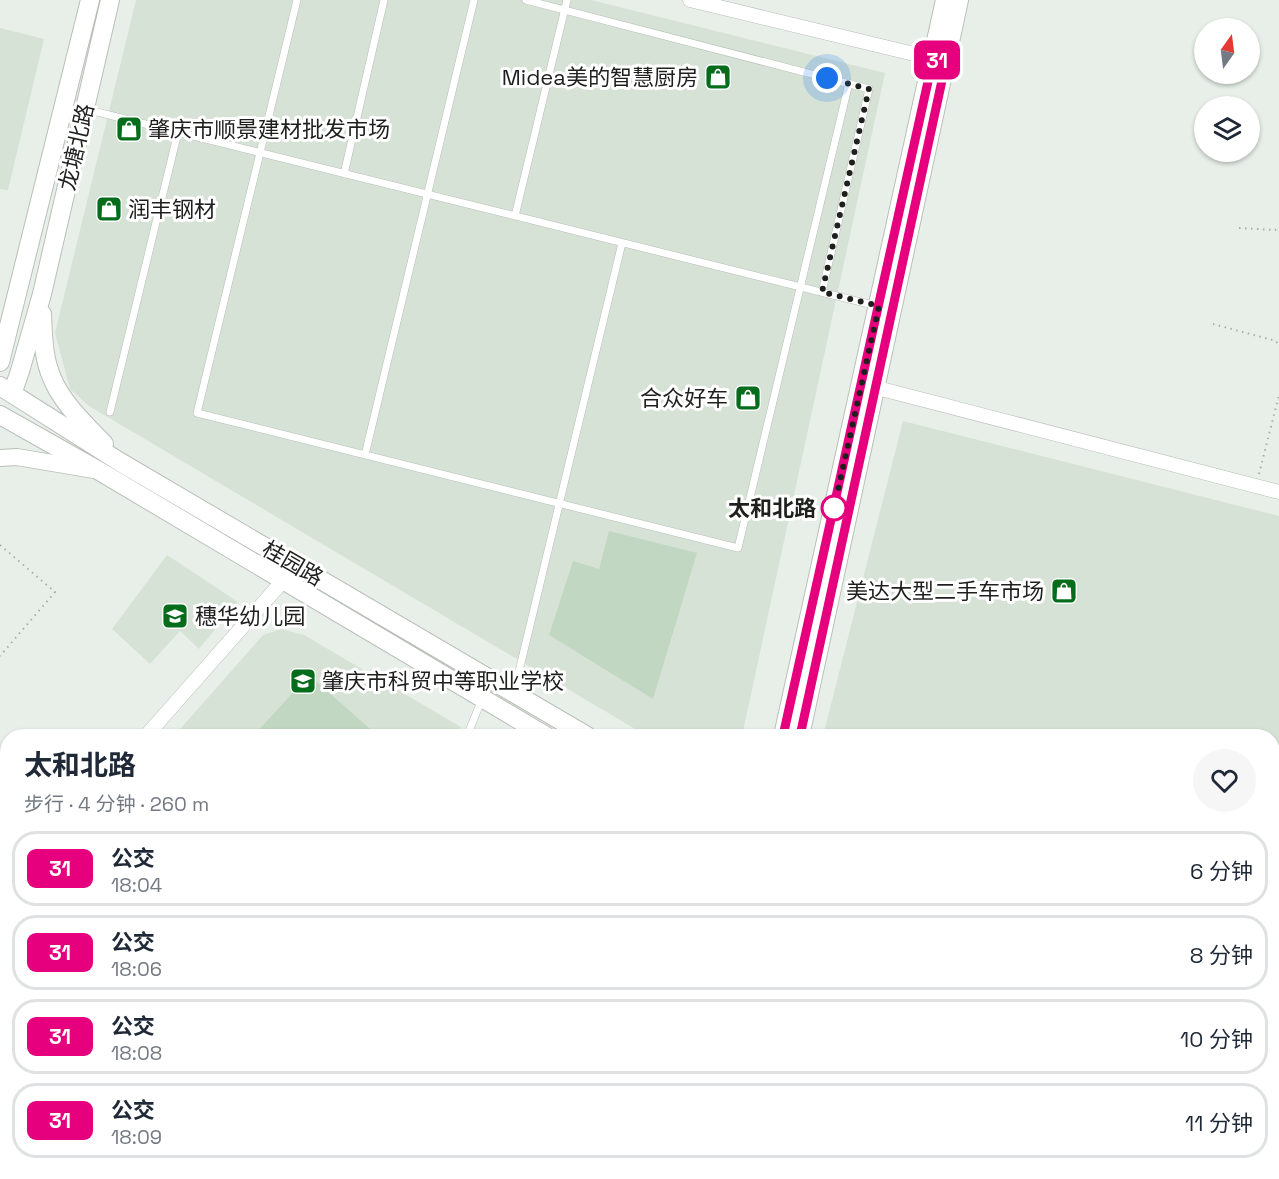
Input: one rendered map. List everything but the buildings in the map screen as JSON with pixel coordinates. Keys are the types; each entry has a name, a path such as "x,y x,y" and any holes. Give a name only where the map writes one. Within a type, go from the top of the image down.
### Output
{"main road":[{"name":"龙塘北路","path":"0,362 90,0"},
{"name":"龙塘北路","path":"42,294 110,0"},
{"path":"788,729 886,308 939,60 945,0"},
{"path":"939,60 959,0"},
{"path":"0,308 20,281"},
{"path":"6,390 20,371 42,294"},
{"path":"42,294 43,338 46,361 52,380 64,400 120,462"},
{"name":"桂园路","path":"6,390 120,462 575,729"},
{"path":"0,414 534,729"}],"street":[{"path":"690,0 939,60"},
{"path":"868,386 1279,492"},
{"path":"0,414 6,390"},
{"path":"0,458 17,457 100,472"},
{"path":"152,729 282,580 297,566"}],"lane":[{"path":"297,0 197,413 738,548 849,83"},
{"path":"344,174 384,0"},
{"path":"365,455 474,0"},
{"path":"526,0 869,89 822,292"},
{"path":"515,216 567,0"},
{"path":"85,109 886,308"},
{"path":"110,412 178,132"},
{"path":"513,693 622,243"},
{"path":"470,729 482,699"}],"path":[{"path":"1239,228 1275,230 1279,228"},
{"path":"1213,324 1278,340 1279,347"},
{"path":"1256,487 1279,395"},
{"path":"0,545 55,592 0,656"}],"shaded area":[{"path":"136,0 591,0 885,73 744,729 635,729 89,406 70,389 55,333"},
{"path":"0,28 44,39 8,190 0,189"},
{"name":"美达大型二手车市场","path":"903,421 1279,516 1279,729 825,729"},
{"name":"穗华幼儿园","path":"167,555 238,602 199,649 180,631 150,664 112,629"},
{"name":"肇庆市科贸中等职业学校","path":"281,629 304,635 461,727 460,729 180,729 263,635"}],"green space":[{"path":"609,531 697,553 653,699 549,635 573,561 599,569"},
{"path":"309,675 370,729 259,729"}],"bus line":[{"name":"31","path":"785,729 933,59 946,62 802,729"}],"place":[{"name":"Midea美的智慧厨房","path":"718,77"},
{"name":"肇庆市顺景建材批发市场","path":"129,129"},
{"name":"润丰钢材","path":"109,209"},
{"name":"合众好车","path":"748,398"},
{"name":"太和北路","path":"834,508"},
{"name":"美达大型二手车市场","path":"1064,591"},
{"name":"穗华幼儿园","path":"175,616"},
{"name":"肇庆市科贸中等职业学校","path":"303,681"}],"route":[{"path":"827,78 869,89 822,292 879,306 834,508"}]}
